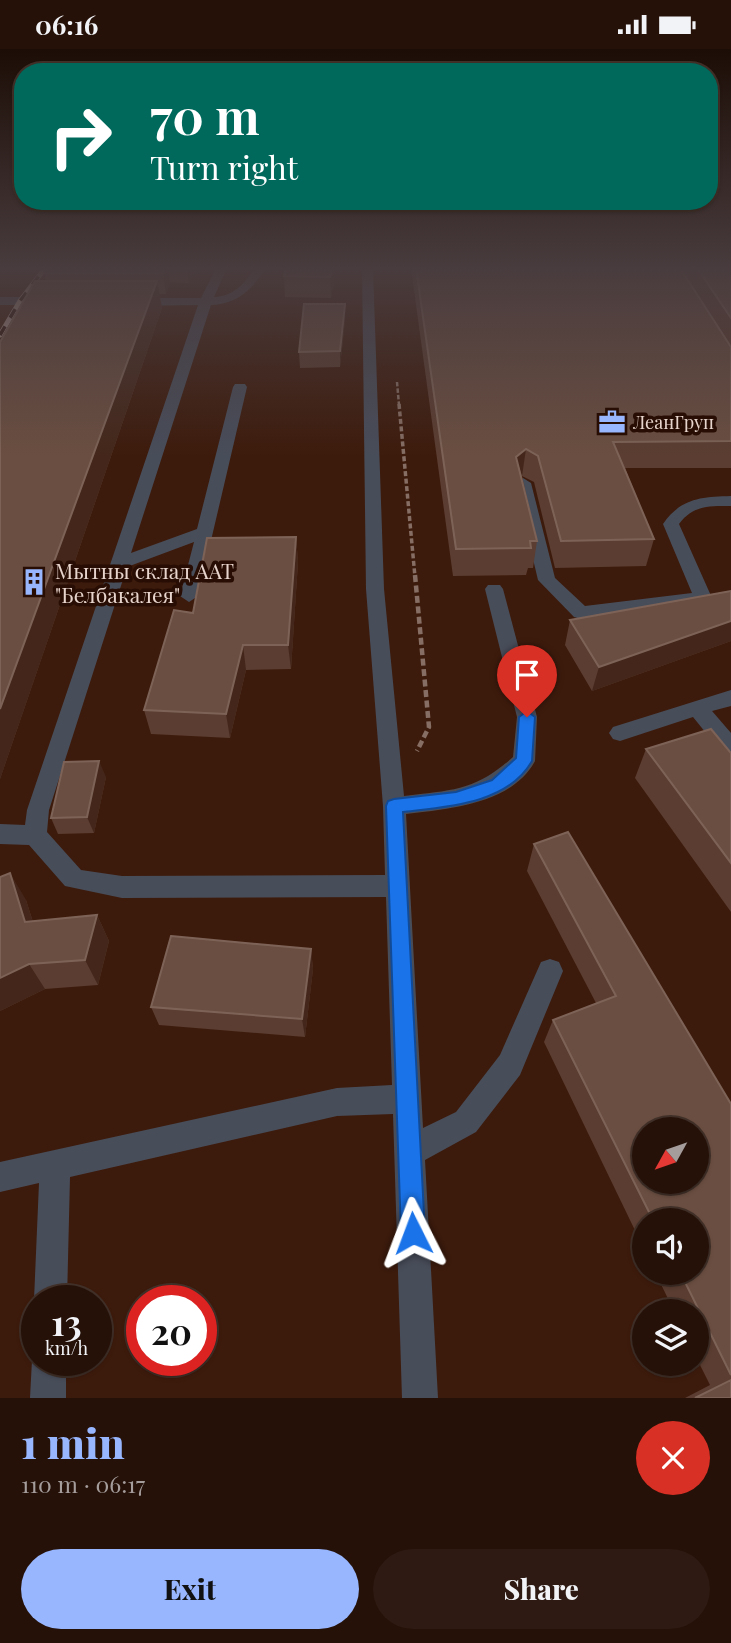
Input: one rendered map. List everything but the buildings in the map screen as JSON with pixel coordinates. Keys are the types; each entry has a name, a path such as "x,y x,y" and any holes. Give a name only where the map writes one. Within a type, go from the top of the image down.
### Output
{"lane":[{"path":"196,331 38,810 36,835 74,879 122,887 398,886"},
{"path":"369,331 375,589 394,806 420,1398"},
{"path":"189,596 240,387"},
{"path":"523,483 547,580 581,613 712,599 671,524 681,509 702,502 731,501"},
{"path":"118,564 205,532"},
{"path":"394,806 456,799 498,784 524,761 527,717 494,589"},
{"path":"620,733 731,698"},
{"path":"696,708 731,748"},
{"path":"0,834 36,835"},
{"path":"410,1151 466,1122 510,1065 550,971"},
{"path":"0,1177 337,1102 408,1099"},
{"path":"51,1285 55,1165"},
{"path":"48,1398 49,1376"}],"path":[{"path":"391,765 413,759 429,727 397,379"}],"shaded area":[{"path":"0,331 731,331 731,1398 0,1398"}],"railway":[{"path":"0,335 2,331"}],"place":[{"name":"ЛеанГруп","path":"612,422"},
{"name":"Мытны склад ААТ \"Белбакалея\"","path":"34,582"}],"route":[{"path":"413,1233 394,806 456,799 498,784 524,761 527,717"}]}
